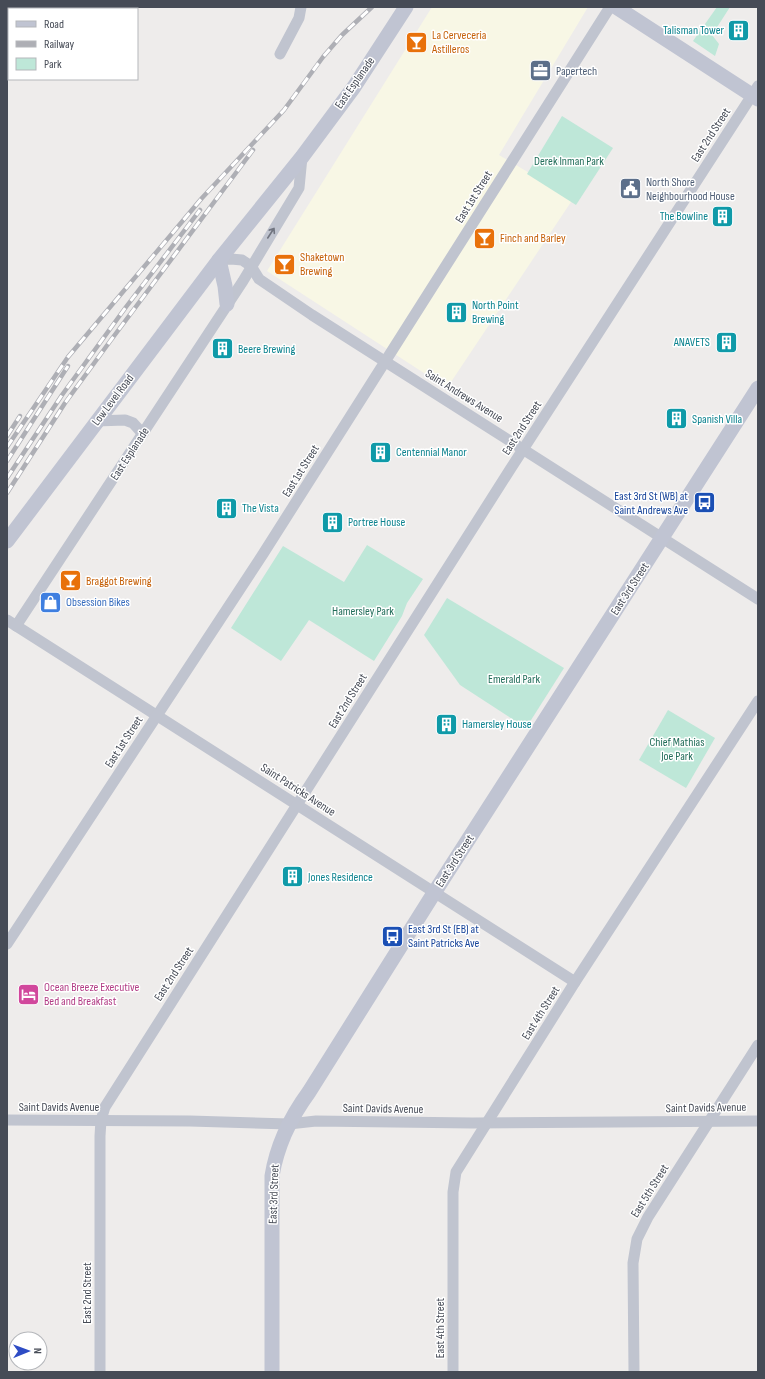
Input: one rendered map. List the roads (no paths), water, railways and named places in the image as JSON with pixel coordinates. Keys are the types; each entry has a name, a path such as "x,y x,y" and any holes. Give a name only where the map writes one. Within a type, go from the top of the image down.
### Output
{"street":[{"path":"280,54 299,18 301,7"},
{"name":"East Esplanade","path":"219,260 302,157 354,87 406,7"},
{"name":"East 1st Street","path":"7,944 267,548 610,7"},
{"path":"616,7 756,94"},
{"name":"East 2nd Street","path":"100,1372 100,1136 104,1107 298,805 406,632 756,94"},
{"name":"East Esplanade","path":"16,626 243,281 299,188 302,157"},
{"path":"227,304 226,286 219,260 242,260 251,266"},
{"name":"Low Level Road","path":"7,541 96,421 219,260"},
{"name":"Saint Andrews Avenue","path":"251,266 259,279 758,599"},
{"path":"243,281 250,278 259,279"},
{"name":"East 3rd Street","path":"272,1372 272,1176 279,1147 289,1124 296,1110 313,1086 434,893 758,388"},
{"path":"96,421 125,420 133,423 143,434"},
{"name":"Saint Patricks Avenue","path":"7,620 575,982"},
{"name":"East 4th Street","path":"453,1372 452,1192 459,1166 532,1053 575,982 758,701"},
{"name":"East 5th Street","path":"634,1372 633,1263 637,1239 648,1217 758,1045"},
{"name":"Saint Davids Avenue","path":"7,1120 197,1121 289,1124 316,1121 486,1123 758,1121"}],"railway":[{"path":"7,447 68,357 202,198 284,110 323,57 342,35 372,7"},
{"path":"7,493 65,403 253,150"},
{"path":"7,478 62,395 126,307 200,210"},
{"path":"7,461 68,366"},
{"path":"7,436 20,416"}],"place":[{"name":"Talisman Tower","path":"739,30"},
{"name":"La Cerveceria Astilleros","path":"417,42"},
{"name":"Papertech","path":"540,71"},
{"name":"North Shore Neighbourhood House","path":"631,189"},
{"name":"The Bowline","path":"723,216"},
{"name":"Finch and Barley","path":"484,238"},
{"name":"Shaketown Brewing","path":"284,264"},
{"name":"North Point Brewing","path":"457,312"},
{"name":"ANAVETS","path":"726,342"},
{"name":"Beere Brewing","path":"222,349"},
{"name":"Spanish Villa","path":"676,419"},
{"name":"Centennial Manor","path":"380,452"},
{"name":"East 3rd St (WB) at Saint Andrews Ave","path":"704,503"},
{"name":"The Vista","path":"227,508"},
{"name":"Portree House","path":"333,522"},
{"name":"Braggot Brewing","path":"70,581"},
{"name":"Obsession Bikes","path":"51,602"},
{"name":"Hamersley House","path":"447,724"},
{"name":"Jones Residence","path":"293,877"},
{"name":"East 3rd St (EB) at Saint Patricks Ave","path":"393,936"},
{"name":"Ocean Breeze Executive Bed and Breakfast","path":"29,994"}],"park label":[{"name":"Derek Inman Park","path":"569,161"},
{"name":"Hamersley Park","path":"363,611"},
{"name":"Emerald Park","path":"514,679"},
{"name":"Chief Mathias Joe Park","path":"677,749"}]}
